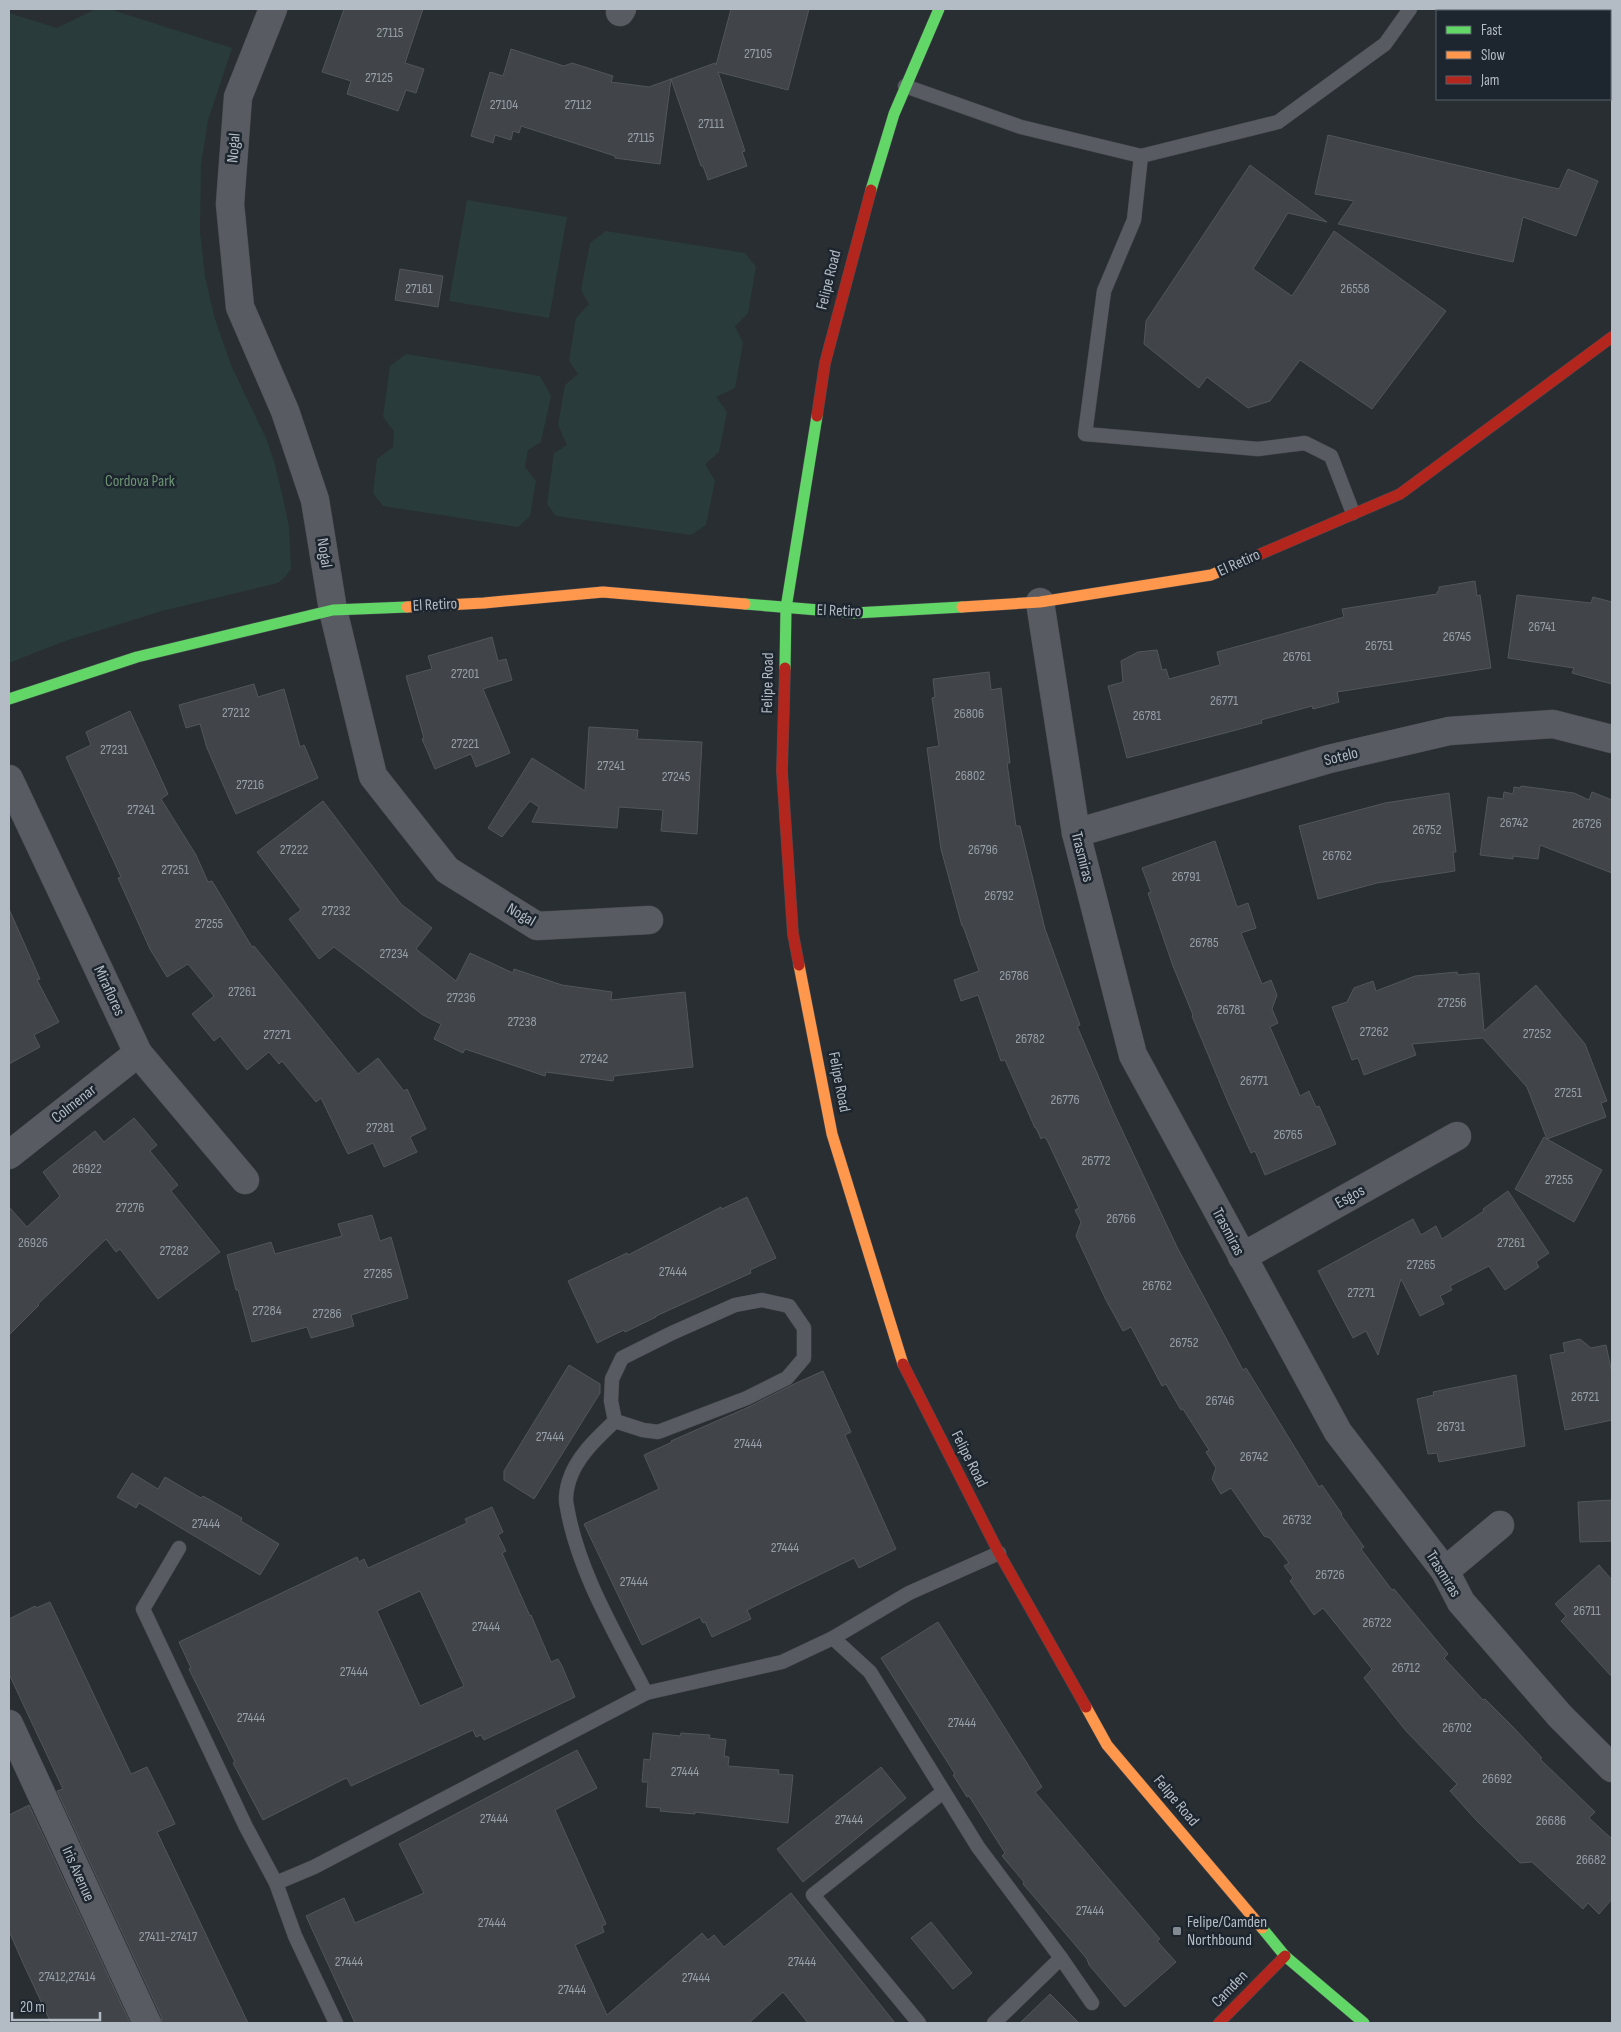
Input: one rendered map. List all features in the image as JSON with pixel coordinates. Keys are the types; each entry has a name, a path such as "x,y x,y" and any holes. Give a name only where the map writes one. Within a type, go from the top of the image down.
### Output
{"main road":[{"name":"Felipe Road","path":"939,9 894,114 857,238 825,363 786,608 782,771 793,934 832,1134 904,1366 999,1553 1108,1745 1285,1956 1364,2023"},
{"name":"El Retiro","path":"9,699 137,657 333,610 484,603 603,592 855,613 1040,602 1211,575 1400,494 1612,337"},
{"name":"Camden","path":"1219,2023 1285,1956"}],"street":[{"name":"Nogal","path":"273,9 238,97 230,204 240,307 286,411 315,500 333,610 373,776 447,870 537,926 649,920"},
{"name":"Trasmiras","path":"1040,602 1076,833 1133,1055 1338,1432 1444,1571 1460,1602 1560,1716 1612,1768"},
{"name":"Sotelo","path":"1076,833 1328,759 1449,731 1553,724 1612,739"},
{"name":"Miraflores","path":"9,779 138,1053 245,1180"},
{"name":"Colmenar","path":"9,1155 138,1053"},
{"name":"Esgos","path":"1242,1257 1457,1136"},
{"path":"1444,1571 1500,1525"},
{"name":"Iris Avenue","path":"9,1724 15,1753 147,2023"}],"lane":[{"path":"905,86 1021,127 1141,156 1278,122 1386,44 1410,9"},
{"path":"1141,156 1134,220 1104,291 1085,434 1258,449 1305,443 1331,456 1353,514"},
{"path":"762,1300 789,1306 804,1328 804,1358 787,1378 747,1398 658,1432 643,1430 616,1421 611,1401 612,1379 622,1358 672,1332 735,1305 762,1300"},
{"path":"616,1421 595,1440 578,1462 569,1480 566,1506 580,1555 605,1612 646,1693"},
{"path":"179,1548 144,1609 246,1827 276,1883 295,1936 336,2023"},
{"path":"276,1883 314,1867 646,1693 782,1662 833,1638 909,1593 999,1553"},
{"path":"833,1638 870,1672 978,1847 1061,1958 1092,2003"},
{"path":"919,2023 813,1895 943,1792"},
{"path":"994,2023 1061,1958"}],"green space":[{"name":"Cordova Park","path":"96,9 109,9 232,48 208,120 201,165 200,231 205,277 215,319 231,365 266,438 274,461 289,527 291,569 278,583 162,611 65,641 9,663 9,13 57,28"},
{"path":"467,200 567,217 549,318 449,301"},
{"path":"606,231 745,253 756,267 748,313 735,326 743,343 735,388 716,397 727,412 719,452 705,464 715,481 706,525 691,535 556,516 547,504 554,453 567,445 558,425 565,385 578,374 569,361 576,318 589,304 581,290 590,243"},
{"path":"406,354 540,376 551,396 541,442 528,450 525,467 536,481 530,516 518,527 383,506 373,493 377,459 393,447 394,431 383,417 390,366"}],"building":[{"path":"344,9 423,9 405,63 424,69 416,93 406,90 398,111 347,94 351,81 322,72"},
{"path":"731,9 809,9 788,90 718,72 745,151 742,152 747,166 708,180 703,166 701,166 671,79 715,63 716,65"},
{"path":"511,49 564,66 572,63 613,76 611,82 649,87 671,79 660,164 615,158 615,156 521,126 519,133 513,131 511,140 495,135 493,143 471,136 490,72 503,76"},
{"path":"1328,135 1559,189 1568,169 1598,181 1576,236 1523,217 1513,262 1338,224 1354,201 1315,194"},
{"path":"1250,165 1327,222 1288,213 1253,269 1292,296 1334,231 1446,311 1372,409 1300,360 1270,401 1248,408 1207,377 1199,388 1144,344 1146,321"},
{"path":"400,269 443,276 438,307 395,300"},
{"path":"1475,581 1477,596 1480,595 1491,668 1337,692 1339,702 1313,709 1312,706 1261,720 1262,723 1127,758 1108,686 1123,682 1121,661 1138,652 1157,650 1162,670 1166,669 1169,679 1220,665 1217,652 1344,617 1342,609 1437,594 1439,587"},
{"path":"1517,595 1591,603 1593,597 1612,602 1612,684 1572,673 1574,668 1508,658"},
{"path":"492,637 498,661 506,659 512,680 483,689 510,753 476,767 471,754 435,769 422,739 424,738 406,676 432,669 428,656"},
{"path":"989,672 991,690 1001,688 1010,763 1007,763 1016,826 1020,826 1045,929 1080,1025 1077,1026 1113,1111 1177,1247 1243,1370 1246,1368 1319,1487 1322,1485 1364,1547 1361,1549 1392,1590 1394,1589 1448,1654 1444,1658 1483,1700 1485,1699 1514,1728 1542,1758 1540,1759 1595,1812 1589,1818 1612,1839 1612,1899 1599,1914 1588,1903 1583,1909 1532,1862 1520,1863 1477,1821 1450,1791 1457,1784 1406,1731 1364,1678 1372,1669 1323,1608 1314,1615 1290,1581 1293,1578 1284,1566 1289,1563 1270,1538 1264,1536 1231,1488 1221,1494 1212,1479 1216,1468 1206,1452 1209,1450 1183,1409 1181,1410 1166,1384 1162,1386 1131,1327 1123,1331 1106,1300 1076,1236 1081,1222 1075,1210 1079,1208 1047,1140 1044,1137 1041,1139 1005,1060 1001,1061 978,995 961,1001 954,980 979,971 962,926 941,849 927,748 939,746 932,698 935,697 933,679"},
{"path":"254,684 258,697 284,689 300,747 304,745 318,778 236,814 207,748 200,724 186,728 179,705"},
{"path":"130,711 168,794 161,799 196,855 208,882 212,881 252,947 254,946 358,1074 378,1058 404,1091 407,1089 426,1129 410,1137 417,1152 384,1167 373,1143 348,1154 321,1098 316,1102 282,1061 279,1064 269,1052 247,1070 220,1036 214,1041 192,1014 214,996 188,964 167,977 150,949 118,878 121,877 66,757 91,745 86,732"},
{"path":"589,727 638,730 637,739 702,742 697,834 661,831 663,810 619,807 617,828 532,822 539,807 530,801 502,837 488,828 532,758 585,791"},
{"path":"1521,786 1574,793 1589,800 1592,792 1612,800 1612,873 1540,845 1538,859 1513,856 1513,859 1480,855 1488,797 1503,799 1504,792 1513,794 1514,787 1520,788"},
{"path":"1449,793 1456,852 1453,852 1455,871 1377,883 1318,899 1299,826 1385,803"},
{"path":"323,801 401,904 432,928 416,949 456,981 470,953 513,973 514,969 562,985 612,992 611,1000 685,992 693,1067 614,1076 613,1081 546,1072 545,1076 465,1049 463,1053 434,1039 441,1024 423,1015 334,947 319,959 289,919 301,910 257,852"},
{"path":"1215,841 1237,907 1248,903 1256,928 1241,933 1262,984 1271,980 1277,995 1272,1009 1278,1023 1270,1027 1300,1096 1309,1091 1316,1107 1319,1106 1336,1144 1265,1175 1255,1151 1251,1153 1192,1016 1148,893 1151,892 1142,868"},
{"path":"9,909 40,979 37,980 59,1022 34,1035 40,1047 9,1064"},
{"path":"1457,972 1458,975 1479,973 1484,1031 1536,985 1585,1044 1607,1101 1601,1103 1606,1117 1547,1139 1527,1087 1483,1038 1412,1044 1416,1055 1364,1075 1358,1058 1352,1060 1332,1007 1347,1002 1354,988 1373,981 1376,991 1415,976"},
{"path":"134,1118 157,1145 150,1151 178,1185 171,1191 220,1252 158,1299 120,1249 116,1252 106,1239 38,1304 9,1335 9,1207 27,1227 60,1196 43,1172 95,1131 104,1142"},
{"path":"1544,1137 1602,1170 1574,1222 1515,1189"},
{"path":"1508,1191 1549,1253 1536,1262 1539,1267 1505,1290 1489,1266 1450,1286 1452,1290 1440,1296 1444,1304 1420,1316 1401,1279 1378,1355 1366,1331 1353,1338 1318,1271 1413,1219 1421,1235 1436,1226 1442,1239 1484,1211 1483,1209"},
{"path":"747,1197 776,1258 750,1270 751,1273 625,1332 624,1330 597,1343 568,1281 627,1253 628,1255 721,1207 722,1209"},
{"path":"372,1215 380,1241 391,1237 408,1298 351,1315 354,1326 311,1338 307,1327 252,1342 227,1255 271,1242 275,1254 342,1236 338,1224"},
{"path":"1580,1339 1591,1348 1606,1345 1612,1373 1612,1420 1565,1430 1550,1355 1565,1352 1563,1343"},
{"path":"569,1365 600,1384 600,1393 534,1499 504,1480 504,1471"},
{"path":"823,1371 851,1432 845,1435 896,1549 859,1568 854,1558 747,1610 751,1619 712,1637 705,1622 703,1623 700,1617 642,1645 584,1524 659,1489 644,1455"},
{"path":"1516,1375 1525,1446 1439,1462 1437,1453 1428,1454 1417,1399 1434,1395 1433,1392"},
{"path":"132,1473 158,1489 165,1477 201,1498 203,1496 242,1518 241,1521 279,1544 260,1575 139,1503 136,1508 117,1497"},
{"path":"1612,1500 1612,1541 1580,1542 1578,1502"},
{"path":"492,1507 503,1532 498,1535 506,1551 502,1553 551,1662 558,1659 575,1697 484,1740 481,1735 476,1737 473,1730 351,1786 347,1778 263,1820 233,1763 235,1762 189,1669 191,1668 179,1642 357,1557 359,1562 364,1559 368,1568 467,1523 465,1519","holes":["420,1591 464,1686 420,1706 377,1611"]},
{"path":"1599,1565 1612,1580 1612,1677 1561,1621 1566,1616 1555,1604"},
{"path":"50,1602 131,1774 147,1767 175,1824 157,1832 248,2023 162,2023 161,2016 57,1791 63,1789 9,1674 9,1619 35,1606 36,1608"},
{"path":"938,1622 1042,1787 1035,1792 1160,1939 1157,1941 1176,1962 1125,2007 1002,1856 1005,1853 969,1796 967,1797 953,1775 955,1774 881,1658"},
{"path":"653,1733 680,1736 681,1733 710,1735 709,1738 726,1740 724,1756 729,1757 728,1766 779,1770 778,1774 793,1775 788,1823 695,1812 695,1814 660,1811 661,1808 646,1807 648,1782 642,1782 644,1759 650,1760"},
{"path":"577,1750 597,1788 555,1810 606,1924 602,1926 604,1932 575,1945 607,2015 702,1933 708,1940 714,1935 724,1947 791,1893 895,2023 808,2023 783,1992 749,2023 355,2023 306,1916 344,1898 355,1923 424,1893 399,1844"},
{"path":"881,1767 906,1798 803,1882 777,1849"},
{"path":"29,1805 130,2023 51,2023 23,1963 9,1931 9,1815"},
{"path":"931,1922 972,1973 953,1989 911,1938"},
{"path":"1050,1994 1079,2023 1020,2023"}],"traffic: fast":[{"path":"871,190 894,114 939,9"},
{"path":"785,668 786,608 817,416"},
{"path":"745,604 855,613 962,607"},
{"path":"9,699 137,657 333,610 407,607"},
{"path":"1262,1928 1285,1956 1364,2023"}],"traffic: slow":[{"path":"962,607 1040,602 1211,575 1249,559"},
{"path":"407,607 484,603 603,592 745,604"},
{"path":"799,965 832,1134 903,1364"},
{"path":"1086,1707 1107,1745 1262,1928"}],"traffic: jam":[{"path":"817,416 825,363 871,190"},
{"path":"1249,559 1400,494 1612,337"},
{"path":"785,668 782,771 793,934 799,965"},
{"path":"903,1364 999,1553 1086,1707"},
{"path":"1219,2023 1285,1956"}],"place":[{"name":"Felipe/Camden Northbound","path":"1177,1931"}]}
